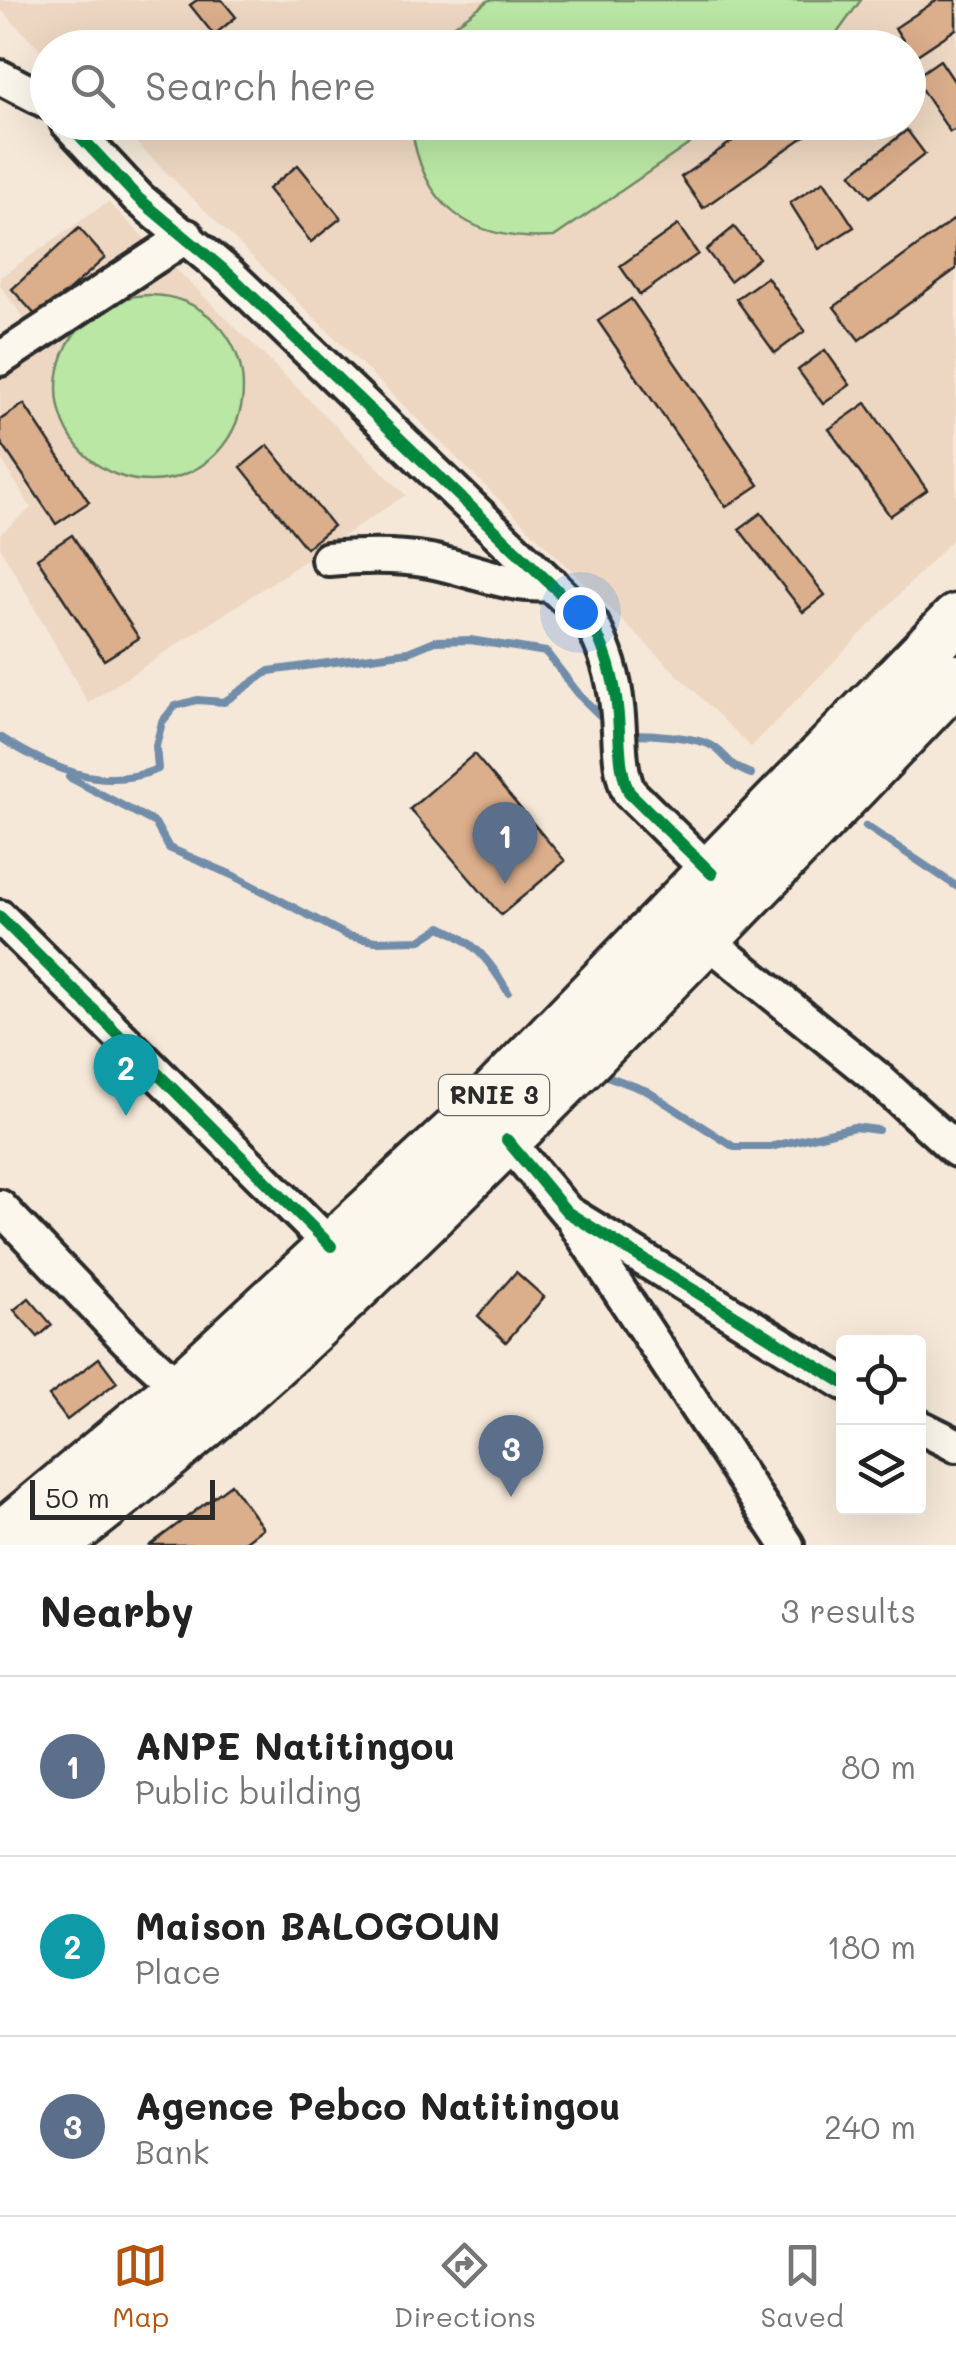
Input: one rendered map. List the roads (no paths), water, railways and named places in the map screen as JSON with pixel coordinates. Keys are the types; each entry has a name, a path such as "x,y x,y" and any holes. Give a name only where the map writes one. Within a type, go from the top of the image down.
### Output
{"highway":[{"name":"RNIE 3","path":"0,1537 179,1388 480,1110 956,619"},
{"name":"RNIE 3","path":"54,1545 216,1417 507,1140 708,941 956,679"}],"street":[{"path":"0,77 30,93"},
{"path":"84,140 138,198 187,236 592,624 608,655 622,776 629,792 712,874"},
{"path":"0,359 187,236"},
{"path":"328,560 364,556 427,561 528,586 552,584"},
{"path":"0,917 331,1246"},
{"path":"708,941 877,1078 956,1150"},
{"path":"507,1140 567,1212 787,1545"},
{"path":"0,1207 179,1388 216,1417"},
{"path":"567,1212 836,1377"},
{"path":"926,1430 956,1445"}],"waterway":[{"path":"0,737 37,758 76,773 116,778 137,776 158,769 156,746 162,722 175,706 197,700 224,702 269,671 408,652 435,641 470,640 546,652 581,697 611,726"},
{"path":"628,734 672,736 706,743 751,774"},
{"path":"69,777 155,823 169,848 232,875 348,936 375,941 421,940 441,927 480,953 508,992"},
{"path":"866,826 956,886"},
{"path":"607,1076 647,1091 734,1147 770,1147 854,1127 878,1130"}],"place":[{"name":"ANPE Natitingou","path":"505,884"},
{"name":"Maison BALOGOUN","path":"126,1116"},
{"name":"Agence Pebco Natitingou","path":"511,1497"}]}
